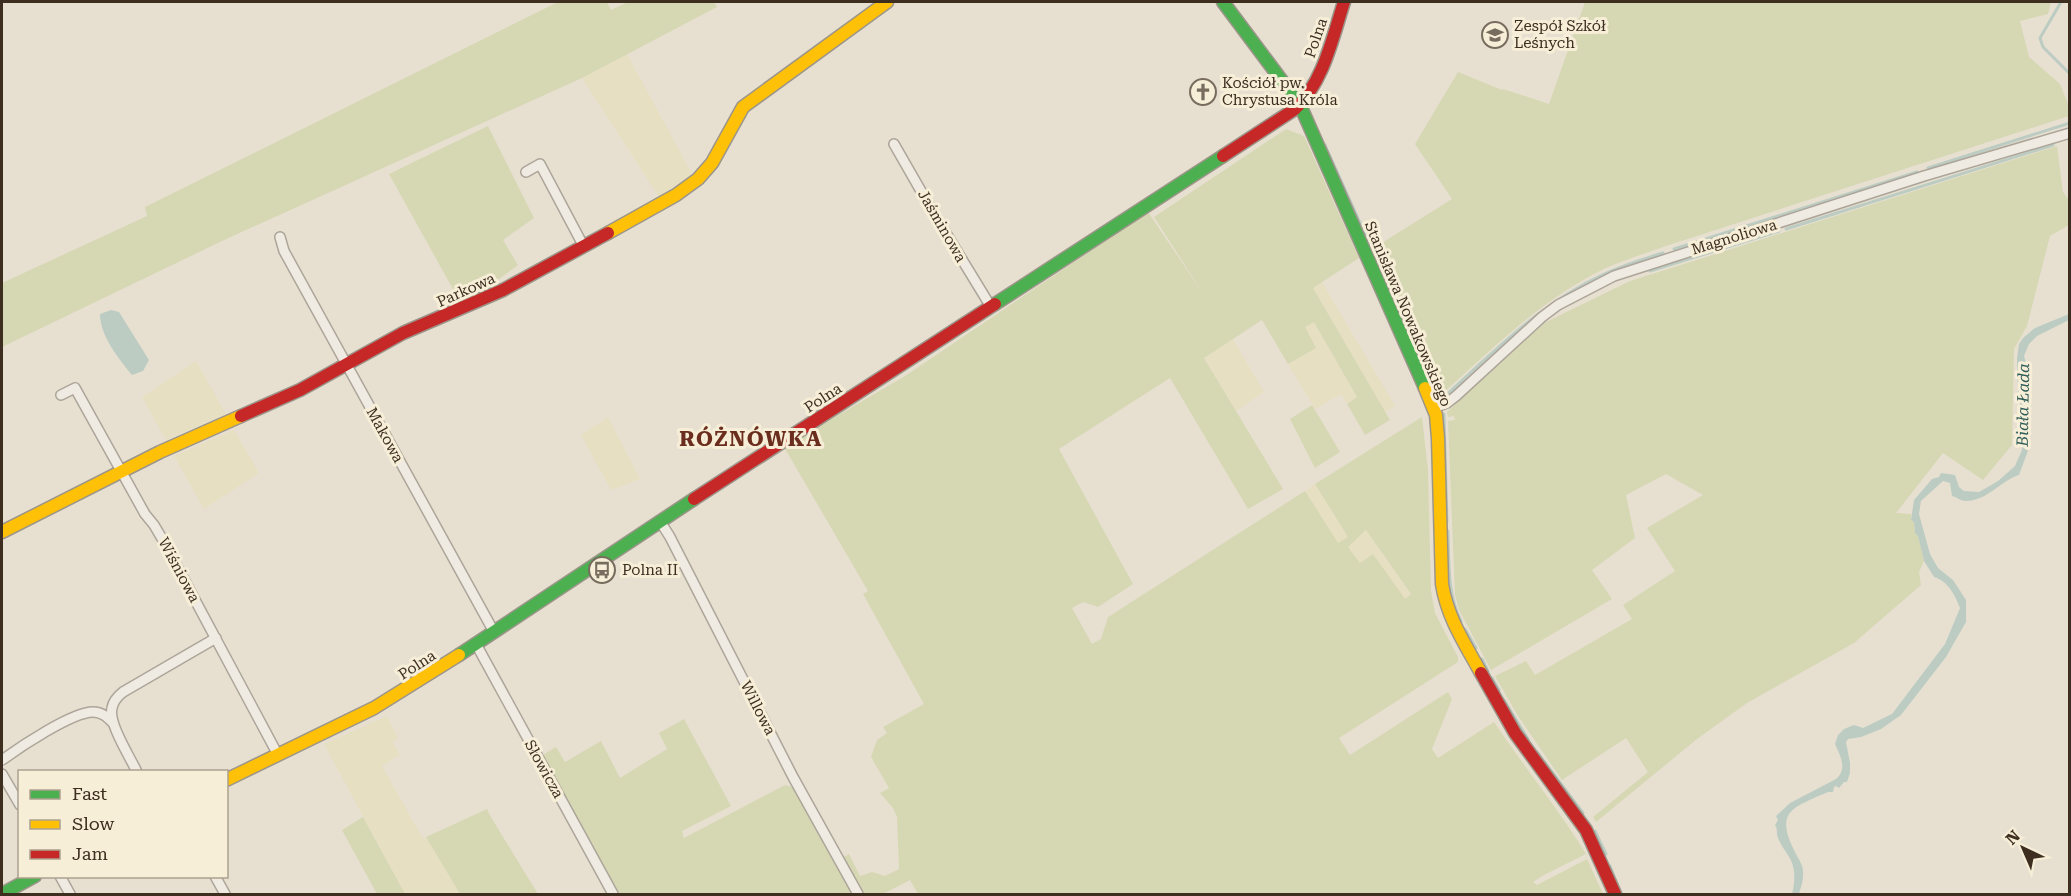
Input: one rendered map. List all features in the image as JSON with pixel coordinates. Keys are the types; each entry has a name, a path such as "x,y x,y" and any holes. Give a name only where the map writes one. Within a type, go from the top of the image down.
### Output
{"street":[{"name":"Parkowa","path":"2,532 160,452 281,399 403,333 503,290 584,247 693,183 712,163 743,107 887,2"},
{"name":"Stanisława Nowakowskiego","path":"1223,2 1300,105 1434,408 1438,438 1442,584 1448,610 1465,645 1515,733 1586,830 1614,894"},
{"name":"Polna","path":"228,779 395,696 1300,105 1315,86 1344,2"},
{"name":"Magnoliowa","path":"1434,408 1447,403 1456,396 1542,317 1573,297 1614,276 1914,179 2070,133"},
{"name":"Jaśminowa","path":"894,144 991,307"},
{"path":"526,172 540,164 584,247"},
{"name":"Makowa","path":"280,237 284,251 494,632"},
{"name":"Wiśniowa","path":"61,395 75,387 121,473 145,514 158,530 278,755"},
{"name":"Willowa","path":"660,521 858,894"},
{"path":"136,770 113,723 111,710 120,694 216,638"},
{"name":"Słowicza","path":"476,644 613,894"},
{"path":"2,760 42,734 85,713 99,712 113,723"},
{"path":"2,774 18,802"},
{"path":"2,894 31,878"},
{"path":"61,878 70,894"},
{"path":"216,878 225,894"}],"shaded area":[{"path":"627,54 692,174 659,197 582,78"},
{"path":"1322,282 1395,406 1385,412 1313,288"},
{"path":"1314,321 1357,397 1347,404 1341,394 1315,409 1288,364 1315,348 1305,327"},
{"path":"1233,339 1264,392 1236,411 1204,357"},
{"path":"196,361 226,414 166,440 142,397"},
{"path":"608,417 640,479 611,490 581,435"},
{"path":"234,430 259,473 204,509 174,456"},
{"path":"1315,484 1348,537 1338,544 1305,491"},
{"path":"1366,530 1411,595 1404,599 1373,554 1360,563 1348,547"},
{"path":"387,716 398,738 392,742 400,755 382,766 423,839 426,837 460,894 405,894 324,744"}],"green space":[{"path":"558,2 607,2 611,10 628,2 714,2 717,7 582,78 222,241 2,347 2,283 147,216 145,207"},
{"path":"1585,2 2051,2 2048,14 2020,21 2029,57 2060,84 2069,106 2069,116 1666,246 1606,268 1583,280 1540,309 1442,394 1377,246 1452,199 1415,144 1458,72 1502,90 1549,104"},
{"path":"488,126 534,218 503,240 518,265 495,282 459,300 389,174"},
{"path":"1286,129 1304,136 1359,258 1313,288 1390,420 1365,435 1347,404 1357,397 1314,322 1305,327 1316,348 1288,364 1262,320 1204,358 1283,489 1248,509 1170,378 1059,449 1133,584 1098,607 1083,602 1072,608 1092,644 1101,639 1108,617 1305,491 1338,543 1348,537 1315,484 1422,417 1428,470 1431,591 1435,613 1458,657 1458,662 1339,738 1350,755 1448,692 1452,699 1432,749 1438,758 1494,722 1586,854 1533,882 1537,885 1587,859 1603,894 918,894 910,880 883,894 862,894 842,858 849,854 860,876 872,872 885,876 899,869 897,817 893,808 880,793 889,788 871,757 877,740 887,733 883,727 924,704 863,594 868,591 784,447 905,376 1148,212 1204,295 1154,217","holes":["1366,530 1411,594 1405,599 1373,554 1360,563 1348,547"]},
{"path":"2057,146 2063,192 2069,200 2069,225 2050,236 2027,326 2014,349 2012,445 1983,480 1943,453 1896,513 1911,514 1911,520 1914,522 1924,561 1919,572 1921,585 1854,643 1747,703 1697,739 1596,822 1593,817 1648,772 1626,738 1562,780 1518,716 1495,676 1526,661 1535,675 1632,619 1623,605 1675,571 1647,528 1703,495 1666,474 1626,495 1635,538 1592,570 1612,599 1491,670 1459,610 1455,595 1448,421 1455,420 1454,416 1448,417 1447,412 1488,372 1546,322 1630,281"},
{"path":"1312,405 1340,452 1315,468 1290,419"},
{"path":"684,719 731,806 682,831 684,838 785,785 792,787 852,894 620,894 541,756 556,747 565,762 601,741 620,778 667,749 659,733"},
{"path":"487,809 538,894 460,894 426,837"},
{"path":"363,817 405,894 377,894 342,830"}],"water":[{"path":"111,310 119,312 149,360 143,371 132,375 107,339 100,314"},
{"name":"Biała Łada","path":"2069,314 2069,320 2037,336 2029,344 2024,356 2027,367 2025,377 2030,416 2029,448 2019,475 1980,498 1965,501 1952,496 1950,483 1943,481 1921,501 1919,514 1930,554 1938,568 1953,580 1966,600 1966,622 1946,657 1901,715 1881,729 1861,737 1848,739 1846,742 1850,773 1847,782 1839,788 1834,787 1833,792 1828,792 1797,806 1787,818 1788,837 1802,866 1803,874 1799,894 1792,894 1793,865 1778,838 1775,825 1778,820 1776,816 1790,803 1840,775 1841,757 1835,744 1838,735 1844,729 1854,725 1863,728 1892,714 1945,644 1960,608 1950,589 1934,577 1924,561 1914,522 1911,520 1914,500 1932,479 1939,477 1941,473 1955,475 1959,487 1964,491 1979,492 1998,481 2015,466 2022,450 2017,358 2019,344 2035,328"}],"waterway":[{"path":"2061,2 2040,38 2043,47 2070,74"},
{"path":"1928,168 2070,123"},
{"path":"1325,145 1371,247"},
{"path":"1786,229 2053,145"},
{"path":"1674,249 1917,172"},
{"path":"1650,271 1779,231"},
{"path":"1440,399 1538,314 1580,286 1632,263 1663,253"},
{"path":"1375,255 1412,340"},
{"path":"1415,346 1436,391"},
{"path":"1444,414 1447,522"},
{"path":"1448,531 1451,589 1461,621"},
{"path":"1465,629 1476,648"},
{"path":"1482,659 1488,671"},
{"path":"1492,678 1499,690"},
{"path":"1504,700 1528,739"},
{"path":"1537,752 1583,813"},
{"path":"1595,831 1606,854"},
{"path":"1610,866 1621,893"}],"traffic: fast":[{"path":"1223,2 1300,105 1425,388"},
{"path":"995,304 1223,156"},
{"path":"459,655 694,499"},
{"path":"2,894 31,878"}],"traffic: slow":[{"path":"608,233 676,195 698,179 712,163 743,107 887,2"},
{"path":"1425,388 1436,415 1444,596 1452,619 1481,673"},
{"path":"2,532 160,452 241,416"},
{"path":"228,779 374,708 459,655"}],"traffic: jam":[{"path":"1223,156 1295,109 1305,98 1326,59 1344,2"},
{"path":"241,416 300,390 403,333 503,290 608,233"},
{"path":"694,499 995,304"},
{"path":"1481,673 1515,733 1586,830 1615,894"}],"place":[{"name":"Zespół Szkół Leśnych","path":"1495,35"},
{"name":"Kościół pw. Chrystusa Króla","path":"1203,92"},
{"name":"Polna II","path":"602,570"}],"district":[{"name":"RÓŻNÓWKA","path":"751,439"}]}
